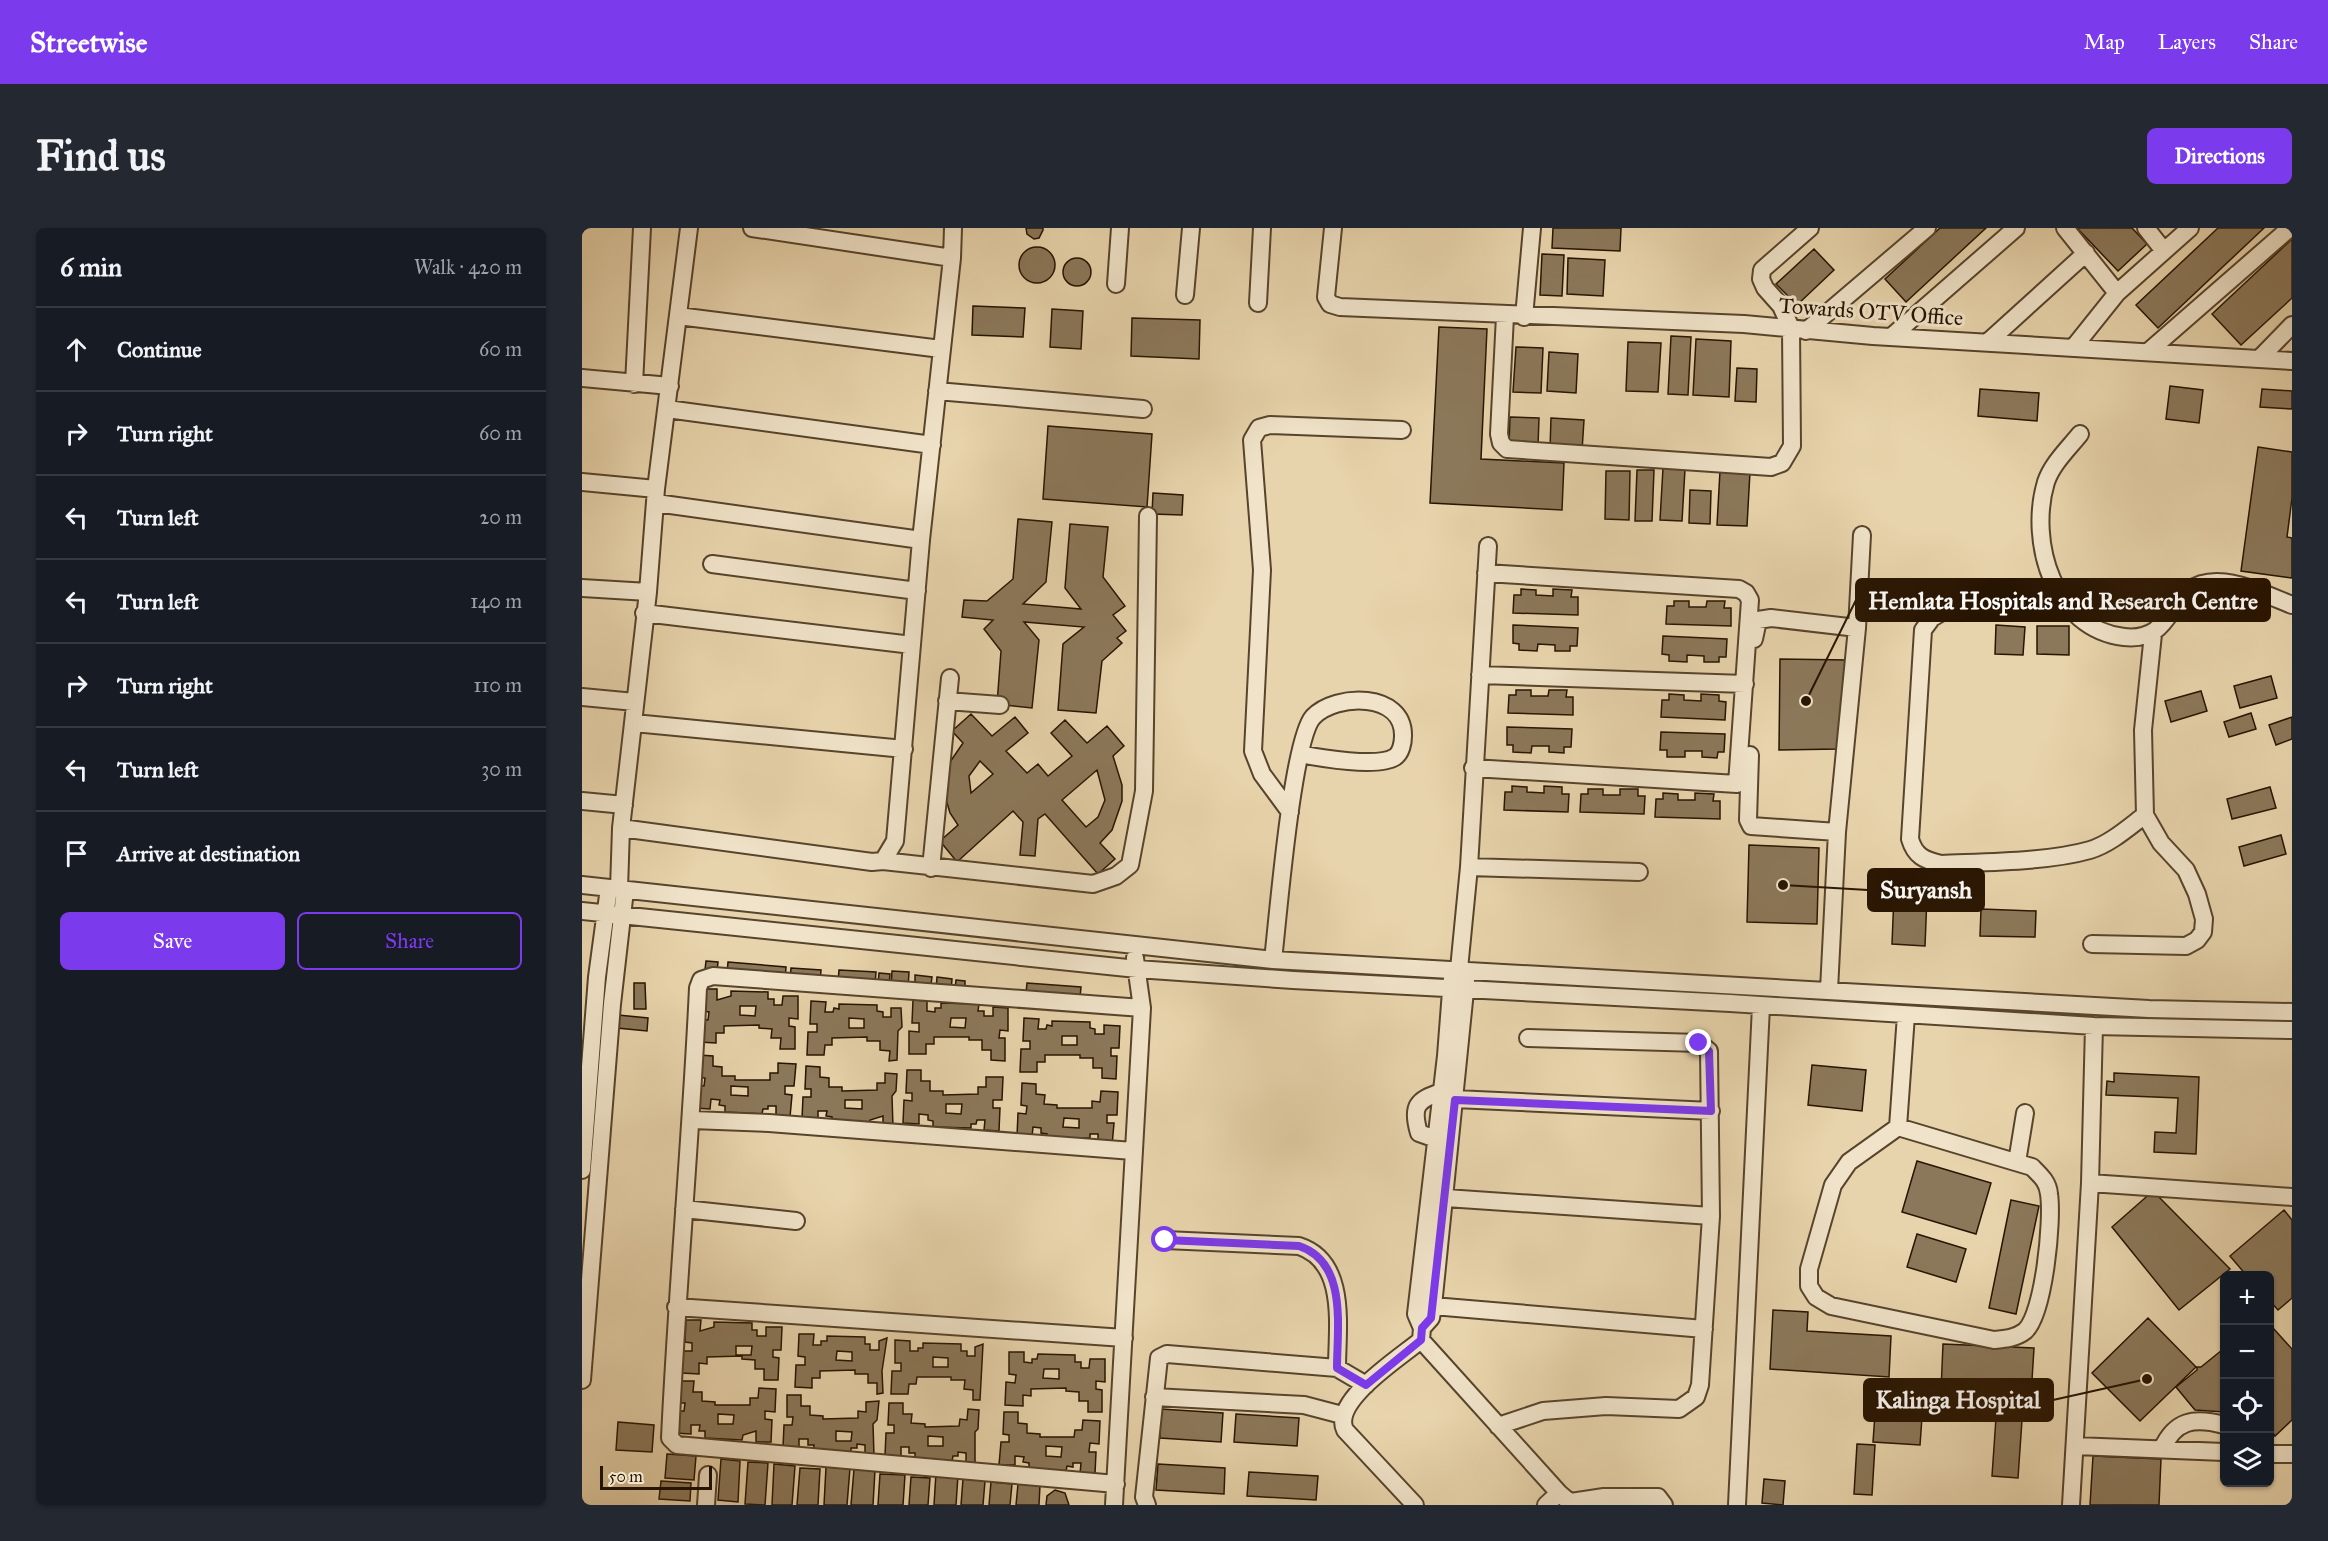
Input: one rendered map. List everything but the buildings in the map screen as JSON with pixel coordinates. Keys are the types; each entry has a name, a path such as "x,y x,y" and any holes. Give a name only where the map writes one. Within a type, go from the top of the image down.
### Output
{"street":[{"path":"634,384 642,228"},
{"path":"582,1170 594,1058 617,889 621,828 648,592 656,496 689,228"},
{"path":"752,228 952,258"},
{"path":"883,861 895,841 921,540 952,258 953,228"},
{"path":"1116,284 1120,228"},
{"path":"1185,295 1191,228"},
{"path":"1258,303 1262,228"},
{"name":"Towards OTV Office","path":"1333,228 1326,297 1330,304 1340,307 1524,317 1744,324 1891,337 2292,361"},
{"path":"1524,317 1532,228"},
{"path":"1505,316 1499,434 1501,443 1507,449 1771,466 1782,463 1792,447 1799,330 1765,288 1761,279 1762,270 1810,228"},
{"path":"1799,330 1927,228"},
{"path":"1891,337 2016,228"},
{"path":"2065,228 2117,293"},
{"path":"2146,228 2164,251"},
{"path":"2073,348 2117,293 2190,228"},
{"path":"2149,351 2290,228"},
{"path":"1988,342 2086,253"},
{"path":"678,316 941,349"},
{"path":"2259,359 2292,325"},
{"path":"582,378 670,386"},
{"path":"937,391 1143,409"},
{"path":"667,409 932,444"},
{"path":"1290,812 1262,774 1253,751 1262,570 1252,440 1259,428 1270,425 1402,430"},
{"path":"2080,434 2057,461 2046,482 2042,507 2041,539 2050,575 2061,600 2080,620 2124,637 2153,634"},
{"path":"582,482 921,540"},
{"path":"621,828 816,856 1093,884 1116,876 1130,865 1144,791 1148,516"},
{"path":"1829,990 1837,832 1857,628 1862,535"},
{"path":"1415,1505 1345,1430 1342,1415 1346,1405 1421,1334 1431,1318 1446,1198 1448,1096 1469,867 1473,768 1488,546"},
{"path":"712,564 917,591"},
{"path":"1473,768 1737,783 1745,684 1750,600 1746,593 1739,589 1486,573"},
{"path":"2092,944 2186,946 2197,940 2203,932 2205,919 2186,870 2161,843 2145,815 2143,730 2153,634 2165,622 2178,599 2193,586 2219,582 2265,594 2292,605"},
{"path":"582,588 648,592"},
{"path":"2061,600 2025,606 1949,608 1932,618 1923,630 1910,839 1914,851 1923,859 1941,864 2059,855 2091,850 2145,815"},
{"path":"644,613 912,645"},
{"path":"1837,832 1750,826 1748,820 1755,631 1758,620 1771,618 1857,628"},
{"path":"1480,675 1745,684"},
{"path":"931,868 950,678"},
{"path":"582,697 635,702"},
{"path":"1273,960 1290,812 1300,754 1306,729 1313,718 1326,707 1342,701 1366,700 1381,705 1395,714 1404,731 1401,749 1395,757 1381,761 1334,759 1300,754"},
{"path":"948,701 1000,705"},
{"path":"634,723 904,749"},
{"path":"582,801 624,805"},
{"path":"1469,867 1639,872"},
{"path":"582,885 1273,960 2149,1009 2292,1012"},
{"path":"582,911 1137,969 1458,990 2094,1026 2292,1030"},
{"path":"1114,1505 1142,1008 1131,945"},
{"path":"1116,1484 677,1445 670,1438 676,1307 692,1120 698,988 701,980 706,977 1142,1008"},
{"path":"1737,1505 1761,1006"},
{"path":"1898,1127 1905,1016"},
{"path":"2071,1505 2090,1183 2094,1026"},
{"path":"1498,1426 1543,1411 1606,1406 1679,1409 1689,1405 1696,1397 1700,1385 1711,1216 1709,1051 1699,1043 1528,1038"},
{"path":"582,1380 594,1058"},
{"path":"1448,1096 1436,1139 1416,1314 1421,1334 1498,1426 1568,1500"},
{"path":"1436,1139 1419,1133 1416,1110 1419,1101 1424,1097 1448,1096 1711,1111"},
{"path":"2017,1162 2025,1113"},
{"path":"692,1120 769,1123 1133,1151"},
{"path":"1898,1127 2032,1167 2046,1181 2050,1195 2046,1270 2034,1321 2025,1331 2012,1338 1994,1340 1831,1306 1816,1297 1809,1286 1809,1269 1833,1185 1849,1162 1898,1127"},
{"path":"2090,1183 2292,1197"},
{"path":"1446,1198 1711,1216"},
{"path":"684,1209 796,1221"},
{"path":"1165,1240 1299,1246 1309,1249 1318,1258 1337,1292 1337,1368"},
{"path":"1433,1306 1704,1329"},
{"path":"676,1307 1124,1338"},
{"path":"1147,1505 1144,1497 1156,1363 1159,1358 1167,1354 1337,1368 1366,1385"},
{"path":"1154,1397 1304,1405 1342,1415"},
{"path":"2162,1449 2169,1434 2177,1426 2189,1422 2220,1425"},
{"path":"2076,1446 2220,1452"},
{"path":"2274,1454 2292,1455"},
{"path":"706,1505 708,1475"},
{"path":"1546,1505 1586,1498 1658,1497 1664,1505"}],"place":[{"name":"Hemlata Hospitals and Research Centre","path":"1806,701"},
{"name":"Suryansh","path":"1783,885"},
{"name":"Kalinga Hospital","path":"2147,1379"}],"route":[{"path":"1165,1240 1299,1246 1309,1249 1330,1276 1337,1292 1337,1368 1353,1375 1366,1385 1421,1340 1422,1328 1431,1318 1455,1100 1711,1111 1709,1051 1699,1043"}]}
